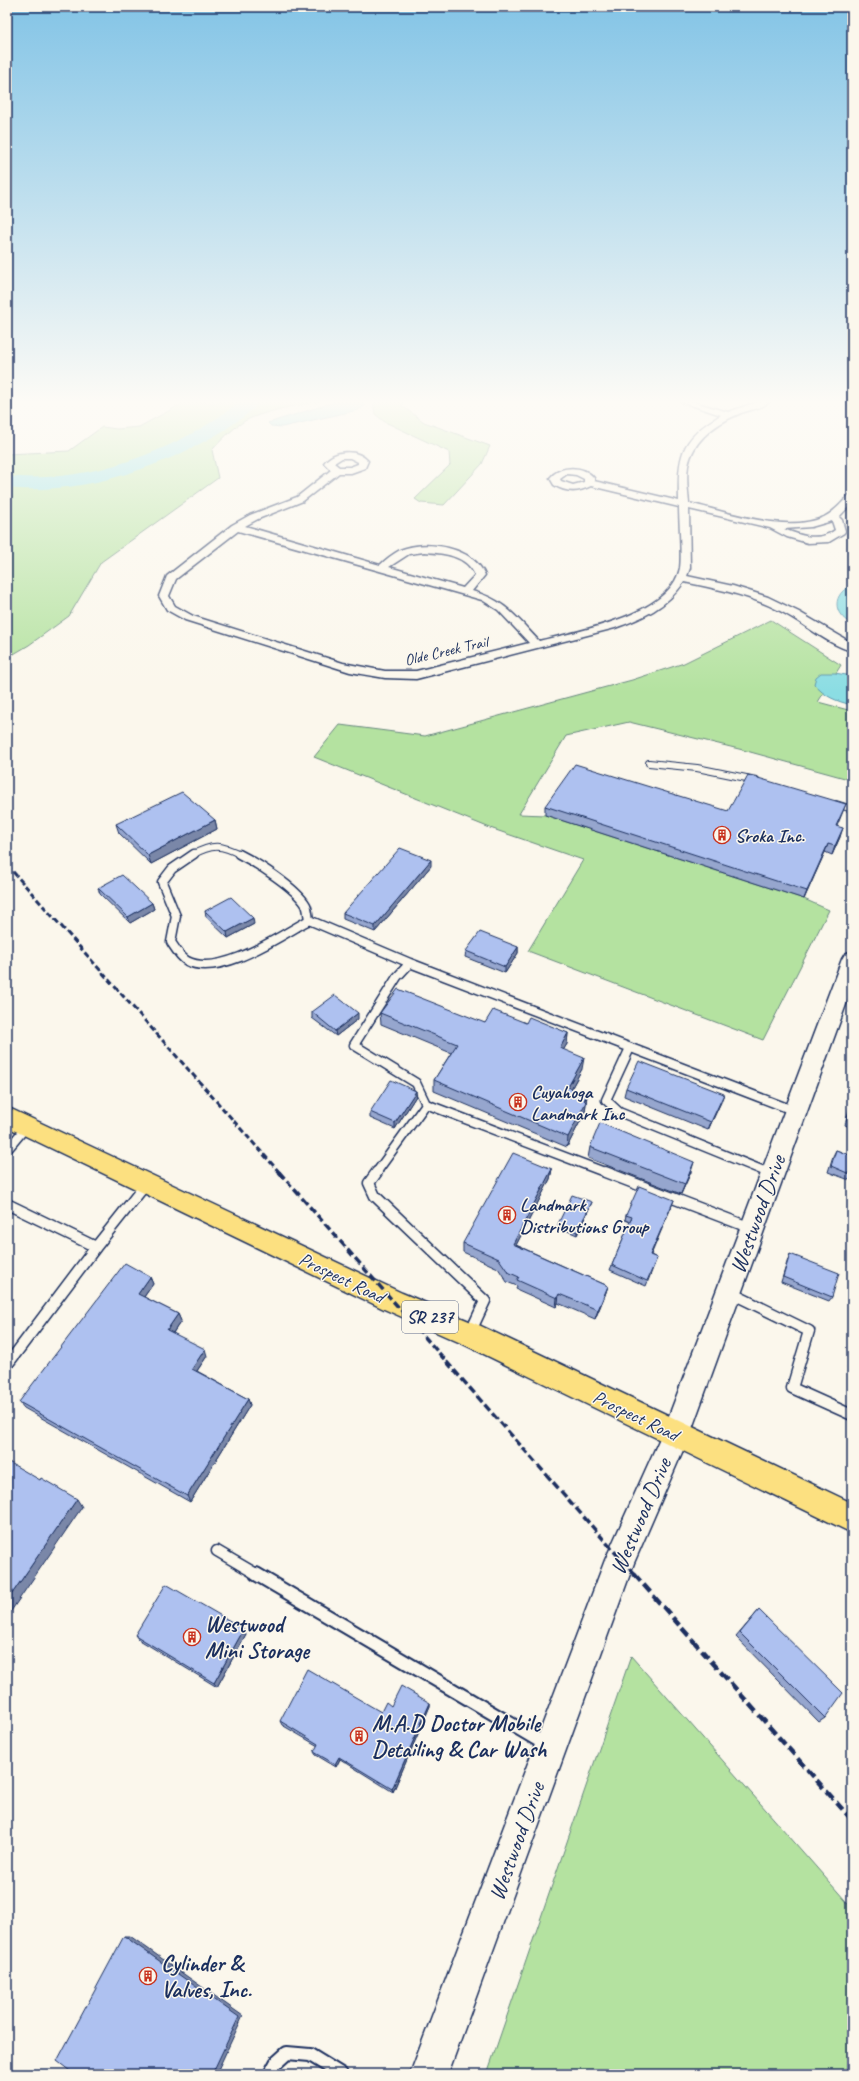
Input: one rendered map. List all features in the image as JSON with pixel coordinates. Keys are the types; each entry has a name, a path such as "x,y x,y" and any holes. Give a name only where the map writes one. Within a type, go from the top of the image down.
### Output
{"main road":[{"name":"Prospect Road","path":"17,1121 393,1301 469,1334 852,1518"}],"street":[{"name":"Olde Creek Trail","path":"300,499 254,517 236,528 172,578 164,596 172,608 196,620 329,662 386,676 416,675 434,672 536,644 592,631 634,618 652,608 667,597 681,578 685,561 683,499"},
{"path":"658,499 768,525 792,526 810,524 832,517 850,499"},
{"path":"768,525 793,537 809,540 822,540 831,538 840,531 837,520 832,517"},
{"path":"236,528 466,591 486,598 502,608 536,644"},
{"path":"382,568 393,558 414,550 432,549 451,553 474,563 479,569 480,575 466,591"},
{"path":"681,578 744,593 774,604 791,612 833,639 852,648"},
{"name":"Westwood Drive","path":"429,2074 620,1560 676,1434 852,959"}],"lane":[{"path":"649,763 697,768 763,782"},
{"path":"829,802 852,809"},
{"path":"211,846 222,846 237,852 295,893 306,906 309,920 234,959 204,966 196,965 187,961 178,953 171,942 176,916 162,882 166,874 176,865 211,846"},
{"path":"309,920 410,963 795,1111"},
{"path":"410,963 397,978 354,1045 416,1083 426,1104 752,1229"},
{"path":"630,1048 606,1100 619,1112 772,1174"},
{"path":"426,1104 369,1183 375,1196 485,1301 469,1334"},
{"path":"7,1150 17,1121"},
{"path":"7,1365 96,1247 147,1183"},
{"path":"7,1204 96,1247"},
{"path":"728,1292 809,1331 792,1388 852,1415"},
{"path":"217,1551 551,1747"},
{"path":"270,2074 276,2063 288,2053 310,2055 341,2074"}],"green space":[{"path":"7,499 189,499 101,562 69,616 29,645 7,658"},
{"path":"415,499 449,499 444,505 421,503"},
{"path":"771,620 841,665 818,702 852,711 852,780 743,750 629,722 566,736 519,814 545,815 804,899 829,910 763,1040 528,951 583,860 490,828 314,757 340,725 425,736 632,680 684,663"},
{"path":"631,1656 852,1908 852,2074 487,2074"}],"water":[{"path":"852,585 852,624 845,620 841,615 837,604 841,593"},
{"path":"821,673 835,673 852,676 852,705 831,698 814,684 816,677"}],"building":[{"name":"Sroka Inc.","path":"575,764 728,811 748,775 846,804 836,826 843,828 835,846 828,844 807,891 545,806"},
{"path":"182,792 215,820 148,855 116,824"},
{"path":"400,848 431,860 375,926 343,913"},
{"path":"122,875 152,903 128,917 98,888"},
{"path":"231,897 253,918 227,932 205,911"},
{"path":"480,932 518,947 505,967 466,951"},
{"name":"Cuyahoga Landmark Inc","path":"398,989 485,1023 493,1010 526,1023 529,1017 568,1033 560,1048 584,1058 568,1087 587,1095 584,1100 586,1102 568,1137 434,1080 457,1044 380,1013"},
{"path":"335,995 358,1013 335,1031 312,1012"},
{"path":"639,1061 724,1094 711,1122 626,1088"},
{"path":"391,1080 416,1091 395,1123 370,1112"},
{"path":"852,1103 852,1121 848,1120"},
{"path":"600,1123 694,1162 685,1184 590,1147"},
{"path":"836,1150 852,1156 852,1175 831,1166"},
{"name":"Landmark Distributions Group","path":"513,1153 552,1169 513,1244 608,1286 598,1310 559,1294 557,1298 517,1280 519,1277 508,1272 499,1259 463,1243"},
{"path":"639,1186 674,1200 650,1255 657,1258 647,1281 612,1265 632,1217 626,1215"},
{"path":"572,1195 592,1202 577,1232 558,1224"},
{"path":"790,1254 839,1273 832,1297 783,1277"},
{"path":"125,1263 150,1277 138,1294 178,1314 167,1330 205,1349 192,1369 248,1399 187,1496 19,1402"},
{"path":"7,1461 40,1480 41,1478 77,1499 7,1601"},
{"name":"Westwood Mini Storage","path":"166,1584 244,1629 214,1683 135,1635"},
{"path":"759,1610 843,1693 825,1718 740,1633"},
{"name":"M.A.D Doctor Mobile Detailing & Car Wash","path":"307,1669 381,1712 386,1702 391,1706 401,1686 430,1703 392,1789 339,1757 335,1764 314,1752 318,1744 280,1721"},
{"name":"Cylinder & Valves, Inc.","path":"124,1936 239,2017 212,2074 74,2074 57,2061"}],"railway":[{"path":"7,865 280,1173"},
{"path":"279,1172 635,1575"},
{"path":"634,1574 852,1820"}],"place":[{"name":"Sroka Inc.","path":"722,835"},
{"name":"Cuyahoga Landmark Inc","path":"518,1102"},
{"name":"Landmark Distributions Group","path":"507,1215"},
{"name":"Westwood Mini Storage","path":"192,1637"},
{"name":"M.A.D Doctor Mobile Detailing & Car Wash","path":"359,1736"},
{"name":"Cylinder & Valves, Inc.","path":"148,1976"}]}
